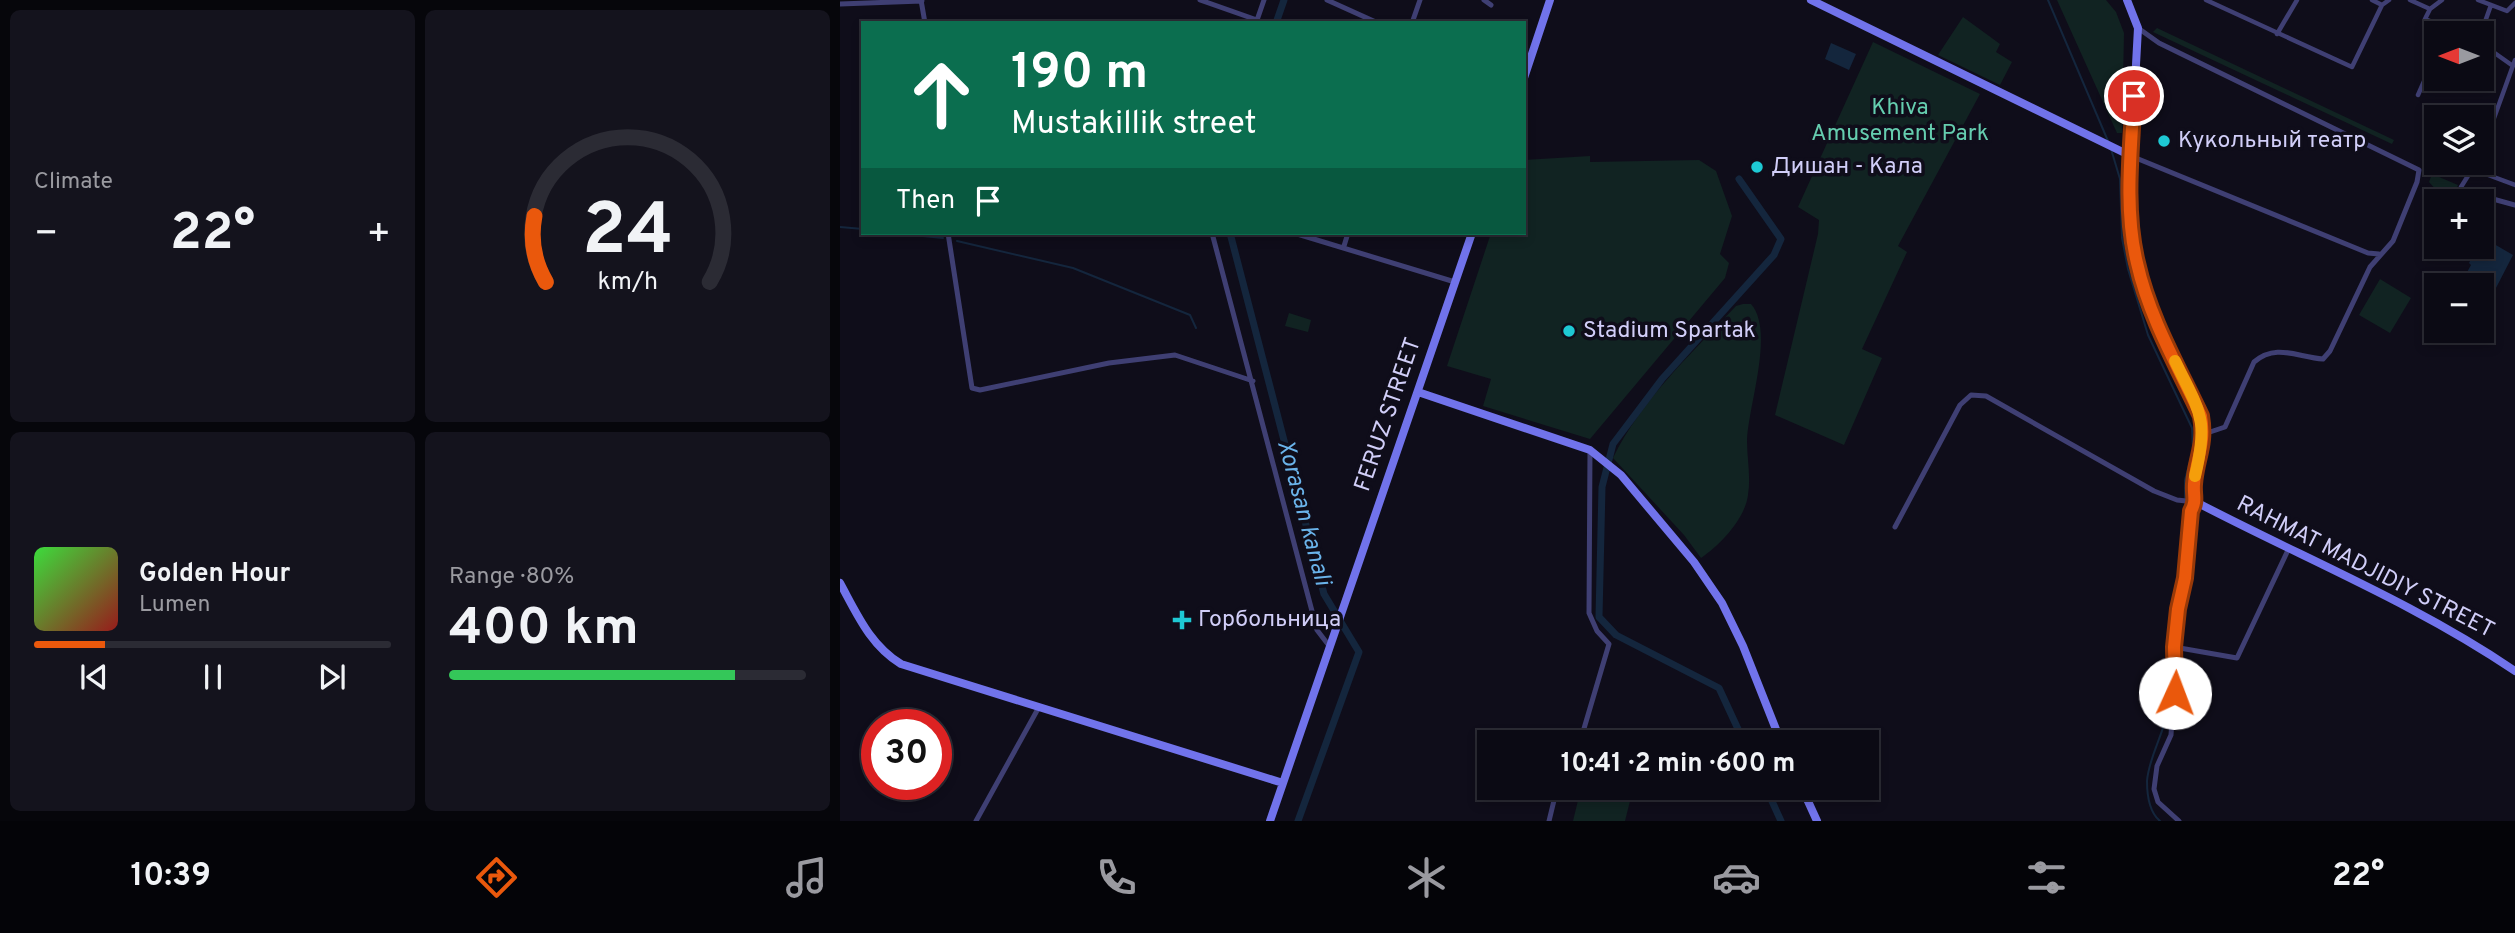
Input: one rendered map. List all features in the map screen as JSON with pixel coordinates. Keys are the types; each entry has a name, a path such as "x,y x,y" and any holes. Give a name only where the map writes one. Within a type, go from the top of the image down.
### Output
{"main road":[{"path":"1526,72 1550,0"},
{"path":"1811,0 2131,156"},
{"path":"2127,0 2138,28 2131,156 2136,261 2156,320 2201,416 2204,434 2193,485 2193,502"},
{"name":"FERUZ STREET","path":"1270,821 1471,235"},
{"path":"1418,392 1590,450 1601,457 1620,475 1694,562 1721,603 1743,646 1776,730"},
{"name":"RAHMAT MADJIDIY STREET","path":"2193,502 2289,547 2476,644 2515,671"},
{"path":"840,583 869,635 884,653 901,664 1283,783"},
{"path":"1807,800 1817,821"}],"street":[{"path":"840,4 922,0 925,21"},
{"path":"1200,0 1256,21 1264,0"},
{"path":"1327,0 1374,21"},
{"path":"1413,21 1420,0"},
{"path":"1483,0 1491,5"},
{"path":"2206,0 2352,67 2382,5 2389,0"},
{"path":"2277,34 2297,0"},
{"path":"2372,0 2382,5"},
{"path":"2410,0 2430,9"},
{"path":"2431,21 2426,19 2430,9 2442,0"},
{"path":"2478,0 2507,11 2515,3"},
{"path":"2485,21 2491,5"},
{"path":"2138,28 2159,43 2419,170 2417,182 2393,241 2379,254 2361,282 2330,351 2323,359 2277,350 2261,356 2254,362 2225,427 2204,434"},
{"path":"2494,51 2514,63 2494,117"},
{"path":"2418,95 2424,81"},
{"path":"2131,156 2368,253 2379,254"},
{"path":"2461,187 2468,175"},
{"path":"2488,175 2515,185"},
{"path":"2494,199 2515,205"},
{"path":"948,235 972,388 980,390 1109,363 1175,355 1253,381"},
{"path":"1213,235 1317,630 1330,647"},
{"path":"1302,235 1455,282"},
{"path":"1344,246 1347,235"},
{"path":"1895,527 1960,405 1971,395 1986,397 2154,491 2193,502 2174,647 2176,671 2171,735 2157,766 2154,789 2158,802 2179,821"},
{"path":"1584,730 1609,644 1597,631 1589,613 1590,450"},
{"path":"2174,647 2237,658 2289,547"},
{"path":"976,821 1039,707"},
{"path":"1549,821 1554,800"}],"green space":[{"path":"2057,0 2106,0 2116,12 2124,33 2122,133 2117,133"},
{"path":"1963,17 2000,44 1996,52 2012,62 2000,85 1938,55"},
{"path":"2157,28 2394,140 2392,144 2153,32"},
{"name":"Khiva Amusement Park","path":"1873,42 1980,94 1898,246 1907,252 1862,349 1882,358 1844,445 1775,415 1818,234 1819,220 1798,207"},
{"name":"Stadium Spartak","path":"1590,156 1590,162 1699,160 1716,171 1732,216 1720,254 1729,263 1725,278 1590,439 1483,406 1491,379 1447,366 1490,235 1526,235 1526,160"},
{"path":"2432,175 2434,175 2458,185 2456,189 2435,189 2429,182"},
{"path":"2380,279 2411,298 2390,333 2359,315"},
{"path":"1751,304 1758,316 1761,332 1761,350 1748,426 1748,495 1737,522 1716,546 1701,558 1684,535 1613,458 1638,416 1668,378 1736,306"},
{"path":"1289,313 1311,320 1308,332 1285,326"},
{"path":"1578,800 1630,801 1625,821 1573,821"}],"water":[{"path":"1831,43 1856,54 1849,70 1825,59"},
{"path":"2494,244 2513,255 2494,292 2494,273 2467,273 2471,265 2471,259 2494,259"}],"waterway":[{"name":"Xorasan kanali","path":"1277,21 1284,0"},
{"path":"2048,0 2108,141"},
{"path":"2111,149 2120,179 2122,238 2128,269 2148,335 2192,428 2193,450 2185,480 2185,499"},
{"path":"1738,730 1719,688 1616,635 1599,617 1602,487 1613,444 1662,379 1774,255 1781,239 1739,179"},
{"path":"840,227 861,229"},
{"path":"913,235 943,238"},
{"name":"Xorasan kanali","path":"1231,235 1324,594 1359,652 1298,821"},
{"path":"957,241 1073,268 1190,315 1196,328"},
{"path":"2160,821 2151,808 2147,781 2168,709 2168,638 2181,555 2185,504"},
{"path":"1771,800 1781,821"}],"slow traffic":[{"path":"2175,361 2201,416 2203,450 2195,476"}],"place":[{"name":"Кукольный театр","path":"2164,141"},
{"name":"Дишан - Кала","path":"1757,167"},
{"name":"Stadium Spartak","path":"1569,331"},
{"name":"Горбольница","path":"1182,620"}],"route":[{"path":"2134,96 2131,156 2136,261 2156,320 2201,416 2204,434 2203,450 2193,485 2196,502 2191,511 2185,578 2178,609 2174,647 2175,693"}]}
